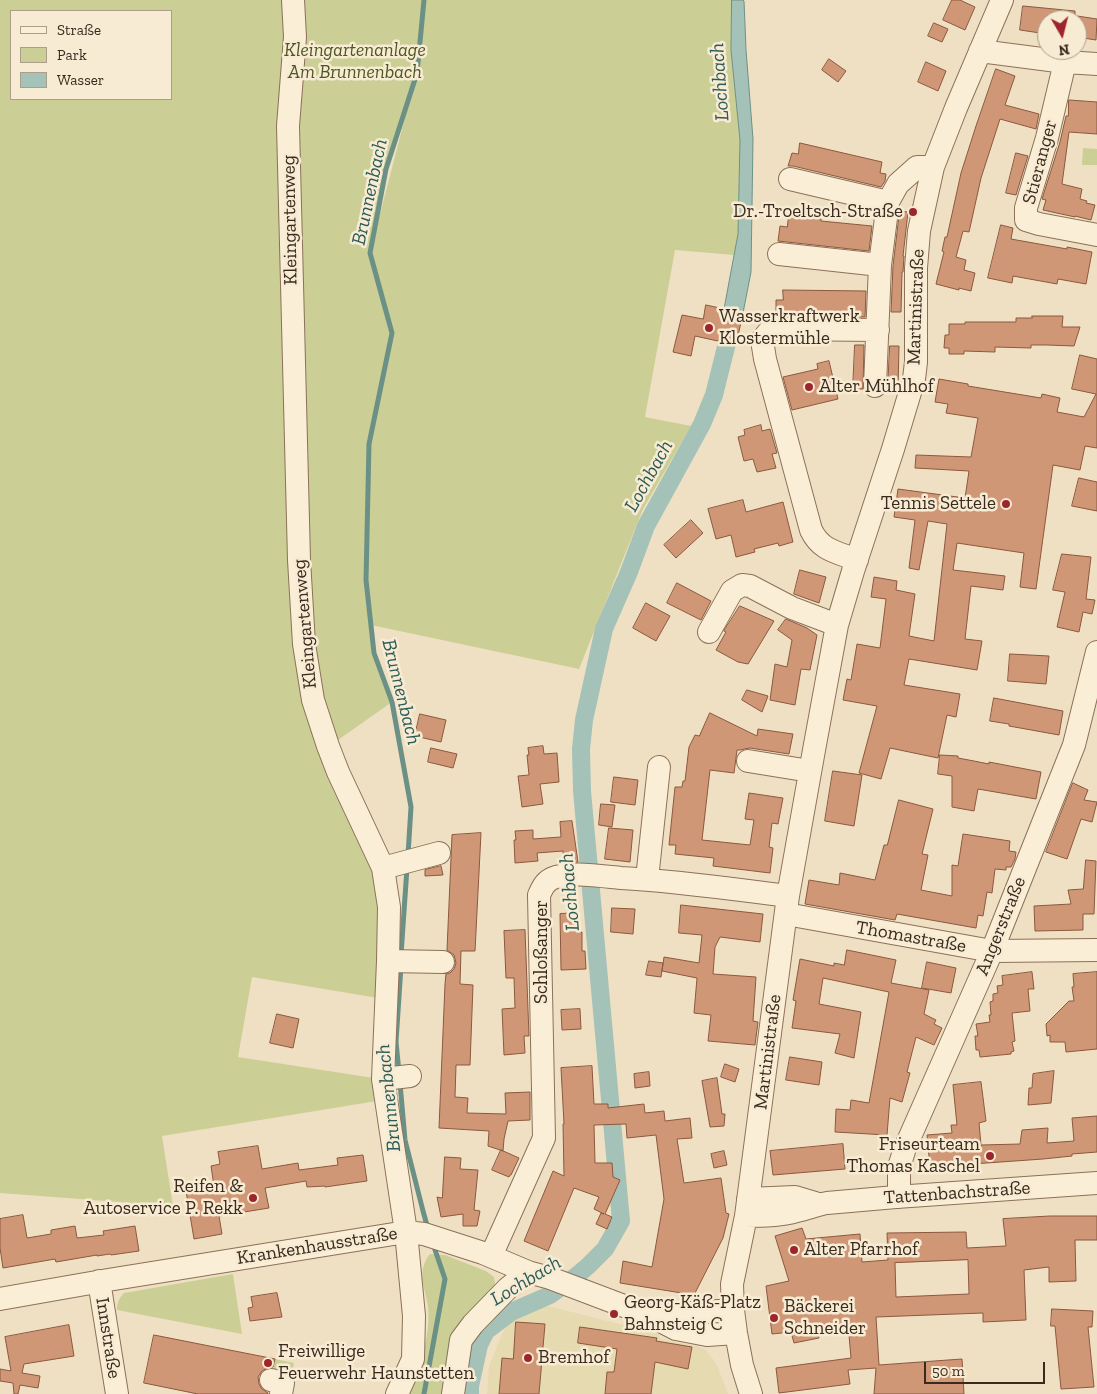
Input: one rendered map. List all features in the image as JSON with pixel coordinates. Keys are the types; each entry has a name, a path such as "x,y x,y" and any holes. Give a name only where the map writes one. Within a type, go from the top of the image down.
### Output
{"street":[{"name":"Kleingartenweg","path":"293,0 295,37 288,126 299,560 304,644 312,700 338,772 391,866 389,907 398,961 384,1038 394,1078 415,1233 413,1359 397,1394"},
{"name":"Martinistraße","path":"751,1394 742,1364 736,1333 732,1284 747,1207 787,905 810,771 837,625 914,379 916,362 916,268 919,231 933,167 951,118 1002,0"},
{"path":"980,51 1065,62 1097,64"},
{"name":"Stieranger","path":"1065,62 1047,138 1026,208 1026,220 1097,235"},
{"name":"Martinistraße","path":"875,386 880,265 888,202 898,184 917,167 933,167"},
{"path":"790,179 888,202"},
{"name":"Martinistraße","path":"779,254 880,265"},
{"name":"Martinistraße","path":"857,560 824,548 816,540 811,530 765,359 762,340 770,329 878,330"},
{"path":"709,632 732,591 742,585 750,586 792,608 837,625"},
{"name":"Angerstraße","path":"899,1197 899,1167 905,1148 992,951 1076,741 1097,652"},
{"path":"748,762 810,771"},
{"path":"647,879 659,768"},
{"path":"391,866 430,856"},
{"name":"Schloßanger","path":"487,1254 544,1138 539,895 545,883 556,877 575,876 647,879 700,884 787,905"},
{"name":"Thomastraße","path":"787,905 992,951 1097,950"},
{"path":"398,961 443,962"},
{"name":"Tattenbachstraße","path":"747,1207 772,1216 818,1204 1097,1183"},
{"name":"Krankenhausstraße","path":"0,1299 415,1233 487,1254 528,1272 550,1278 653,1317 676,1329 707,1335 736,1333"},
{"path":"453,1394 461,1340 472,1324 508,1288 528,1272"},
{"name":"Innstraße","path":"99,1282 117,1394"},
{"name":"Krankenhausstraße","path":"653,1317 733,1310"}],"shaded area":[{"path":"540,1304 659,1334 660,1339 697,1346 706,1350 716,1363 728,1394 487,1394 489,1366 512,1310"}],"green space":[{"name":"Kleingartenanlage Am Brunnenbach","path":"0,0 732,0 731,50 740,140 738,234 734,255 675,250 645,417 691,426 643,509 579,669 371,625 374,653 392,702 328,747 380,869 384,999 252,977 238,1057 374,1078 377,1101 162,1136 173,1206 0,1193","holes":["413,87 373,241 386,169"]},
{"path":"1083,148 1097,149 1097,165 1082,165"},
{"path":"430,1254 445,1255 486,1271 494,1277 495,1283 493,1294 448,1394 410,1394 424,1351 428,1329 428,1306 422,1273"},
{"path":"233,1274 242,1334 117,1310 117,1305 124,1293"},
{"path":"275,1359 294,1363 292,1373 273,1369"}],"water":[{"path":"732,0 744,1 753,139 751,272 743,313 724,309 738,234 740,140 731,50"}],"building":[{"path":"952,0 960,0 975,7 965,30 943,20"},
{"path":"1023,6 1065,10 1037,10 1037,33 1020,30"},
{"path":"1087,18 1097,19 1096,40 1087,39"},
{"path":"934,23 948,29 942,42 928,36"},
{"path":"829,59 846,71 838,82 822,70"},
{"path":"926,62 946,71 938,91 918,82"},
{"path":"996,69 1015,76 1005,105 1039,114 1036,129 1000,119 981,178 969,232 963,231 956,257 966,260 964,270 975,273 971,291 959,288 959,290 936,284 944,252 942,251 945,237 947,237 961,173"},
{"path":"1069,100 1097,102 1097,134 1069,132 1062,184 1082,189 1080,199 1095,205 1091,220 1043,210 1046,200 1042,199 1066,116 1068,116"},
{"path":"800,143 882,162 880,173 886,174 885,181 881,187 788,166 792,153 798,154"},
{"path":"1016,153 1028,156 1016,195 1006,193"},
{"path":"900,211 908,212 903,256 901,312 891,312 893,266"},
{"path":"789,215 821,219 821,221 872,226 869,251 778,241 780,226 787,227"},
{"path":"1001,225 1013,228 1011,239 1092,252 1086,284 1058,279 1057,284 1013,276 1012,283 988,278"},
{"path":"783,290 866,291 865,317 776,316 776,300 783,300"},
{"name":"Wasserkraftwerk Klostermühle","path":"706,305 743,313 736,345 695,336 691,356 673,352 682,315 703,319"},
{"path":"1032,316 1063,316 1062,327 1080,327 1074,346 1031,345 1031,348 995,347 995,352 964,351 964,354 949,354 949,348 944,348 945,335 949,335 949,324 965,324 965,322 1016,322 1016,318 1032,318"},
{"path":"855,345 864,345 863,389 853,389"},
{"path":"890,346 899,346 898,388 888,388"},
{"path":"1080,355 1097,359 1097,448 1085,446 1080,470 1053,465 1036,589 1020,587 1024,553 957,543 953,570 1005,576 1003,590 971,586 965,639 982,641 977,670 909,659 904,685 960,694 956,717 947,715 938,758 890,748 881,779 859,773 877,706 843,700 847,679 851,680 857,644 880,648 886,599 871,597 874,577 897,581 896,590 915,594 909,636 934,641 947,524 928,521 919,570 909,568 915,520 894,517 898,489 965,498 969,471 915,468 916,455 971,457 978,418 946,413 948,404 935,402 939,379 968,384 968,386 1041,398 1042,394 1060,398 1057,412 1084,417 1096,394 1072,389"},
{"name":"Alter Mühlhof","path":"829,361 838,399 792,410 783,377 818,369 817,364"},
{"path":"761,425 762,431 770,429 777,453 772,454 776,468 757,472 753,459 744,461 738,437 745,435 744,430"},
{"path":"1079,478 1097,482 1097,511 1072,506"},
{"path":"743,500 746,512 783,502 793,542 779,546 778,543 754,549 755,552 736,557 731,535 716,539 708,509"},
{"path":"691,520 703,533 676,558 664,545"},
{"path":"1062,554 1091,557 1086,599 1095,600 1092,614 1083,612 1079,632 1057,627 1065,592 1053,590"},
{"path":"800,570 826,577 819,603 794,594"},
{"path":"677,583 711,601 701,620 667,603"},
{"path":"646,603 670,616 656,641 633,628"},
{"path":"740,606 774,621 748,664 738,662 716,650 726,632 724,631"},
{"path":"786,619 807,628 817,635 810,670 801,669 795,705 770,700 775,664 787,667 792,640 778,630"},
{"path":"1010,654 1049,656 1046,684 1008,681"},
{"path":"747,690 768,696 762,712 742,700"},
{"path":"994,698 1063,711 1059,735 990,721"},
{"path":"710,713 757,736 758,729 793,734 789,754 750,748 737,750 734,773 710,770 702,840 750,845 754,820 745,819 749,793 783,798 778,824 772,823 769,847 773,848 770,873 713,866 714,858 675,854 676,845 669,845 675,787 682,787 683,781 685,781 689,747 695,735 699,736"},
{"path":"420,714 446,720 441,742 415,736"},
{"path":"543,746 544,754 557,753 559,782 540,784 543,804 522,807 518,776 529,775 528,748"},
{"path":"431,748 457,754 453,768 428,762"},
{"path":"940,755 958,756 958,758 989,764 989,762 1041,772 1036,799 978,789 974,811 952,807 952,776 938,774"},
{"path":"833,771 862,775 854,826 825,821"},
{"path":"614,777 638,780 635,805 611,802"},
{"path":"1073,783 1088,790 1084,800 1097,802 1092,822 1081,819 1067,859 1046,852"},
{"path":"899,800 933,809 922,854 928,855 921,890 952,896 952,865 958,866 963,834 1010,841 1009,851 1016,852 1015,859 1011,867 1006,867 1006,870 995,869 992,893 987,892 983,916 978,915 976,928 897,914 895,920 805,904 809,880 839,885 840,873 875,880"},
{"path":"601,804 615,805 612,827 599,825"},
{"path":"572,821 578,862 564,862 563,851 537,853 538,861 515,863 515,831 533,830 533,839 561,837 560,822"},
{"path":"609,828 633,830 630,862 605,859"},
{"path":"481,833 475,951 461,951 460,984 473,985 470,1065 456,1065 455,1097 468,1098 467,1113 506,1114 505,1093 530,1092 530,1120 508,1121 503,1151 488,1146 489,1131 439,1128 446,974 454,969 456,963 454,955 447,950 452,835"},
{"path":"1086,860 1096,861 1094,914 1083,914 1083,930 1035,931 1034,906 1071,904 1068,890 1083,889"},
{"path":"441,866 443,875 425,876 425,870"},
{"path":"681,905 763,914 760,942 720,937 715,947 713,974 756,977 753,1021 758,1022 755,1045 708,1041 711,1015 694,1013 697,978 662,971 664,957 699,963 702,935 679,933"},
{"path":"612,908 635,909 633,934 611,932"},
{"path":"577,913 578,932 582,932 582,951 585,951 586,969 561,970 560,914"},
{"path":"525,930 529,1036 524,1036 525,1053 504,1055 502,1009 515,1008 514,978 506,978 504,931"},
{"path":"847,950 896,960 891,983 929,990 924,1014 936,1020 934,1024 942,1028 934,1045 916,1037 907,1072 910,1073 902,1102 890,1098 887,1135 835,1132 836,1109 850,1110 851,1100 869,1103 889,992 823,978 819,1004 861,1012 854,1058 835,1053 840,1034 792,1028 796,1001 793,1000 800,959 834,966 834,963 844,965"},
{"path":"649,961 663,963 661,977 646,975"},
{"path":"927,962 956,968 951,993 922,988"},
{"path":"1032,972 1034,989 1028,989 1030,1011 1012,1013 1015,1041 1012,1042 1014,1051 1011,1054 980,1057 979,1050 976,1050 975,1036 978,1036 976,1024 990,1022 990,1002 993,1001 993,994 998,993 997,986 1003,985 1002,976"},
{"path":"1097,972 1097,1049 1066,1052 1065,1042 1050,1042 1050,1035 1047,1036 1046,1024 1069,1001 1074,1001 1073,974"},
{"path":"580,1009 581,1029 562,1030 561,1010"},
{"path":"277,1014 299,1019 293,1048 270,1043"},
{"path":"790,1057 822,1062 819,1085 786,1080"},
{"path":"725,1064 739,1069 735,1082 721,1077"},
{"path":"592,1066 594,1104 608,1104 608,1108 644,1104 645,1113 664,1111 665,1121 690,1118 692,1138 677,1139 684,1183 721,1178 726,1213 729,1214 723,1238 694,1295 620,1283 623,1261 652,1267 664,1199 656,1135 627,1138 626,1124 594,1125 595,1163 612,1163 613,1177 620,1180 605,1214 612,1217 607,1229 596,1224 601,1213 604,1214 594,1209 599,1197 574,1188 548,1251 524,1241 553,1171 564,1176 561,1068"},
{"path":"1054,1071 1051,1103 1028,1105 1029,1088 1032,1088 1033,1074"},
{"path":"649,1072 650,1086 635,1088 634,1074"},
{"path":"717,1078 722,1114 725,1114 724,1126 710,1127 702,1081"},
{"path":"981,1082 986,1121 979,1123 981,1145 1020,1144 1022,1130 1048,1128 1047,1143 1074,1141 1072,1118 1097,1116 1097,1152 1043,1159 930,1167 927,1135 952,1133 951,1125 957,1125 953,1085"},
{"path":"843,1144 845,1169 773,1175 770,1151"},
{"path":"258,1146 262,1169 298,1163 299,1170 338,1165 337,1158 363,1155 367,1181 325,1187 307,1187 306,1181 265,1188 269,1208 219,1216 222,1234 194,1239 186,1191 214,1186 211,1166 220,1164 218,1152"},
{"path":"501,1150 519,1158 509,1177 492,1170"},
{"path":"724,1151 727,1165 714,1168 711,1154"},
{"path":"445,1157 461,1158 460,1169 478,1170 474,1210 480,1211 477,1226 463,1226 463,1214 441,1217 437,1197 442,1198"},
{"path":"23,1215 27,1238 51,1234 51,1230 75,1226 77,1238 104,1235 103,1231 135,1226 139,1251 97,1255 56,1262 55,1259 3,1268 0,1248 0,1219"},
{"path":"1097,1216 1097,1240 1075,1240 1076,1281 1049,1282 1049,1267 1024,1270 1026,1320 983,1322 983,1313 876,1317 879,1365 962,1359 964,1394 874,1394 876,1368 848,1370 850,1384 779,1393 776,1368 851,1358 848,1324 817,1327 819,1338 794,1343 791,1332 772,1334 766,1286 789,1281 775,1236 802,1228 806,1239 860,1234 862,1262 888,1260 887,1233 966,1232 967,1248 1006,1246 1003,1219","holes":["968,1260 969,1294 896,1297 895,1263"]},
{"path":"277,1293 282,1317 250,1321 248,1308 253,1307 251,1297"},
{"path":"1052,1309 1093,1311 1092,1327 1088,1327 1094,1387 1061,1389 1055,1326 1051,1326"},
{"name":"Bremhof","path":"516,1322 545,1324 539,1394 499,1394 502,1358 513,1359"},
{"path":"69,1325 74,1356 24,1364 22,1373 40,1376 38,1388 20,1385 18,1394 14,1394 13,1383 0,1381 0,1369 11,1371 5,1337"},
{"path":"580,1327 657,1338 656,1341 692,1347 688,1369 655,1362 651,1394 605,1394 607,1372 614,1372 617,1349 578,1343"},
{"name":"Freiwillige Feuerwehr Haunstetten","path":"154,1335 275,1359 273,1367 262,1371 258,1377 259,1384 268,1394 198,1394 144,1383"}],"waterway":[{"name":"Brunnenbach","path":"408,855 411,807 392,702 374,653 366,580 369,444 392,333 370,253 386,169 417,73 424,0"},
{"name":"Lochbach","path":"470,1394 479,1345 486,1331 511,1312 550,1295 575,1277 605,1249 621,1221 582,791 581,749 584,720 604,629 629,572 646,526 702,424 714,395 727,343"},
{"name":"Brunnenbach","path":"401,955 407,868"},
{"name":"Brunnenbach","path":"399,1072 396,1042 401,966"},
{"name":"Brunnenbach","path":"400,1083 405,1140 428,1229"},
{"name":"Brunnenbach","path":"424,1394 445,1279 433,1244"}],"place":[{"name":"Dr.-Troeltsch-Straße","path":"913,212"},
{"name":"Wasserkraftwerk Klostermühle","path":"709,328"},
{"name":"Alter Mühlhof","path":"809,387"},
{"name":"Tennis Settele","path":"1006,504"},
{"name":"Friseurteam Thomas Kaschel","path":"990,1156"},
{"name":"Reifen & Autoservice P. Rekk","path":"253,1198"},
{"name":"Alter Pfarrhof","path":"794,1250"},
{"name":"Georg-Käß-Platz Bahnsteig C","path":"614,1314"},
{"name":"Bäckerei Schneider","path":"774,1318"},
{"name":"Bremhof","path":"528,1358"},
{"name":"Freiwillige Feuerwehr Haunstetten","path":"268,1363"}]}
